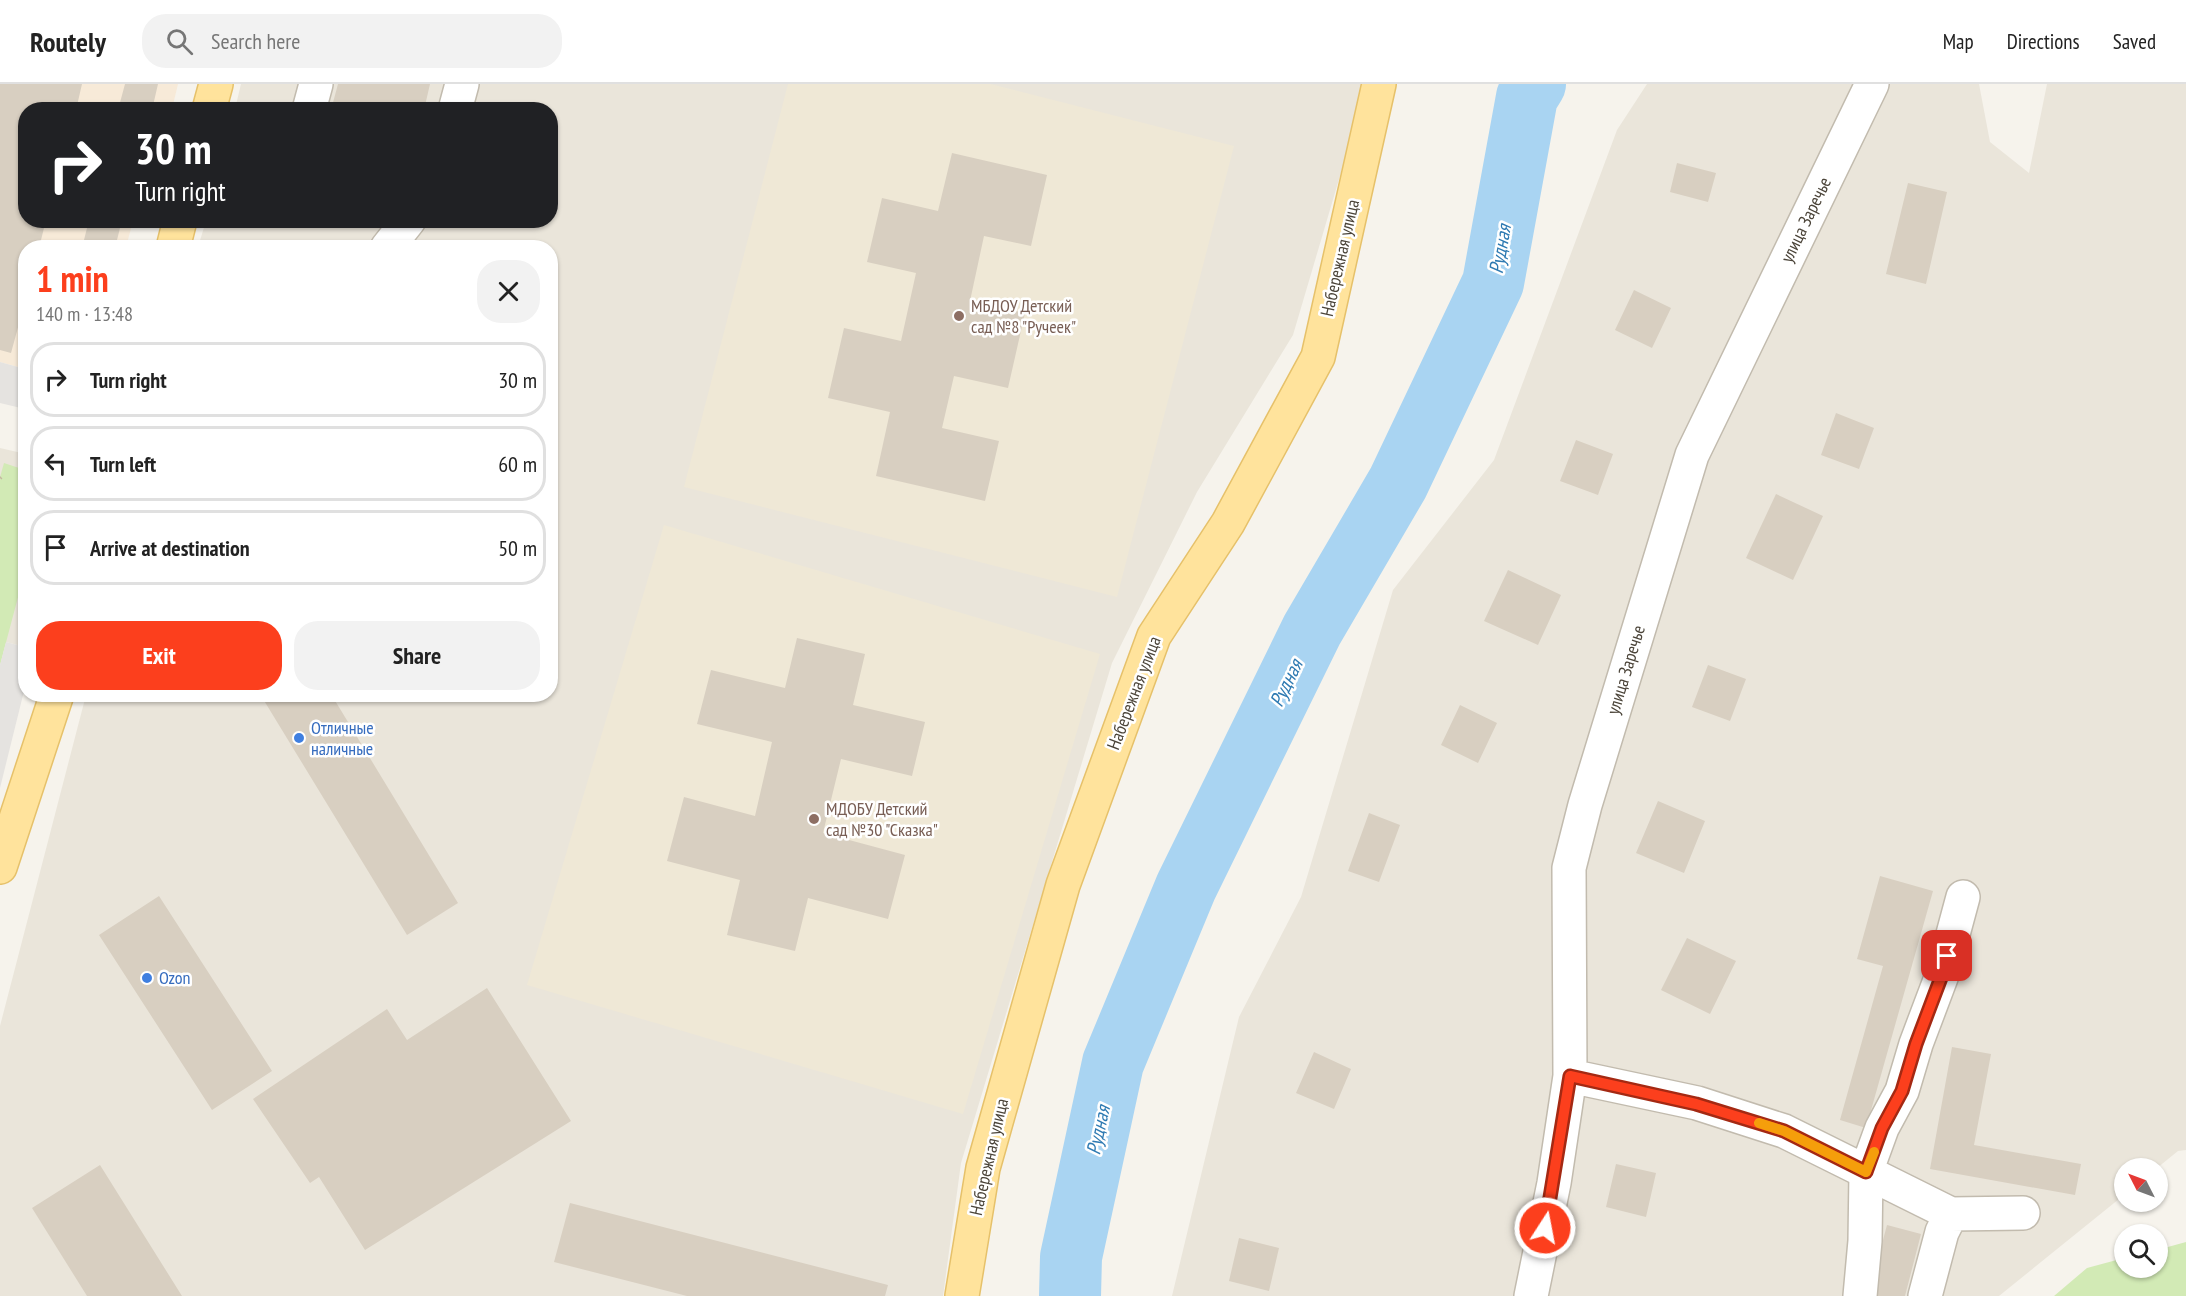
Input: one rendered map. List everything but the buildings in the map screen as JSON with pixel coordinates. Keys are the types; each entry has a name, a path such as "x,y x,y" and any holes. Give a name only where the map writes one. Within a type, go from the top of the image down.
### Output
{"main road":[{"path":"211,102 216,84"},
{"name":"Набережная улица","path":"962,1296 983,1168 1063,885 1154,636 1228,523 1318,357 1379,84"},
{"path":"0,867 54,702"}],"street":[{"path":"311,102 316,84"},
{"path":"457,102 462,84"},
{"name":"улица Заречье","path":"1531,1296 1554,1183 1570,1076 1569,868 1585,805 1692,455 1872,84"},
{"path":"393,240 403,228"},
{"path":"1860,1296 1866,1172 1882,1128 1902,1091 1916,1044 1942,975 1963,897"},
{"path":"1570,1076 1696,1104 1784,1131 1951,1214 2023,1213"},
{"path":"1925,1296 1942,1232 1951,1214"}],"shaded area":[{"path":"0,84 178,84 174,102 18,102 18,228 131,228 128,240 18,240 18,367 0,362"},
{"path":"241,84 1365,84 1293,335 1197,492 1112,663 961,1163 943,1296 0,1296 0,1026 84,702 558,702 558,240 200,240 204,228 558,228 558,102 237,102"},
{"name":"МБДОУ Детский сад №8 \"Ручеек\"","path":"788,84 990,84 1234,146 1117,597 684,487"},
{"path":"1647,84 1979,84 1990,142 2029,173 2047,84 2186,84 2186,1150 2178,1151 2168,1159 2114,1158 2114,1203 1999,1296 1172,1296 1239,1017 1301,897 1393,590 1494,460 1617,130"},
{"path":"0,362 18,367 18,407 0,403"},
{"path":"0,448 18,452 18,645 6,642 0,665"},
{"name":"МДОБУ Детский сад №30 \"Сказка\"","path":"664,525 1100,654 963,1114 527,985"},
{"path":"6,642 18,645 18,702 21,702 0,788 0,665"}],"green space":[{"path":"4,463 18,468 18,597 0,665 0,477"},
{"path":"2186,1242 2186,1296 2054,1296 2087,1268 2114,1261 2114,1278 2168,1278 2168,1247"}],"waterway":[{"name":"Рудная","path":"1070,1296 1071,1257 1113,1063 1186,887 1312,630 1398,483 1493,283 1527,97 1535,84"}],"slow traffic":[{"path":"1759,1123 1784,1131 1866,1172 1874,1152"}],"place":[{"name":"МБДОУ Детский сад №8 \"Ручеек\"","path":"959,316"},
{"name":"Отличные наличные","path":"299,738"},
{"name":"МДОБУ Детский сад №30 \"Сказка\"","path":"814,819"},
{"name":"Ozon","path":"147,978"}],"route":[{"path":"1545,1228 1570,1076 1696,1104 1784,1131 1866,1172 1882,1128 1902,1091 1947,956"}]}
